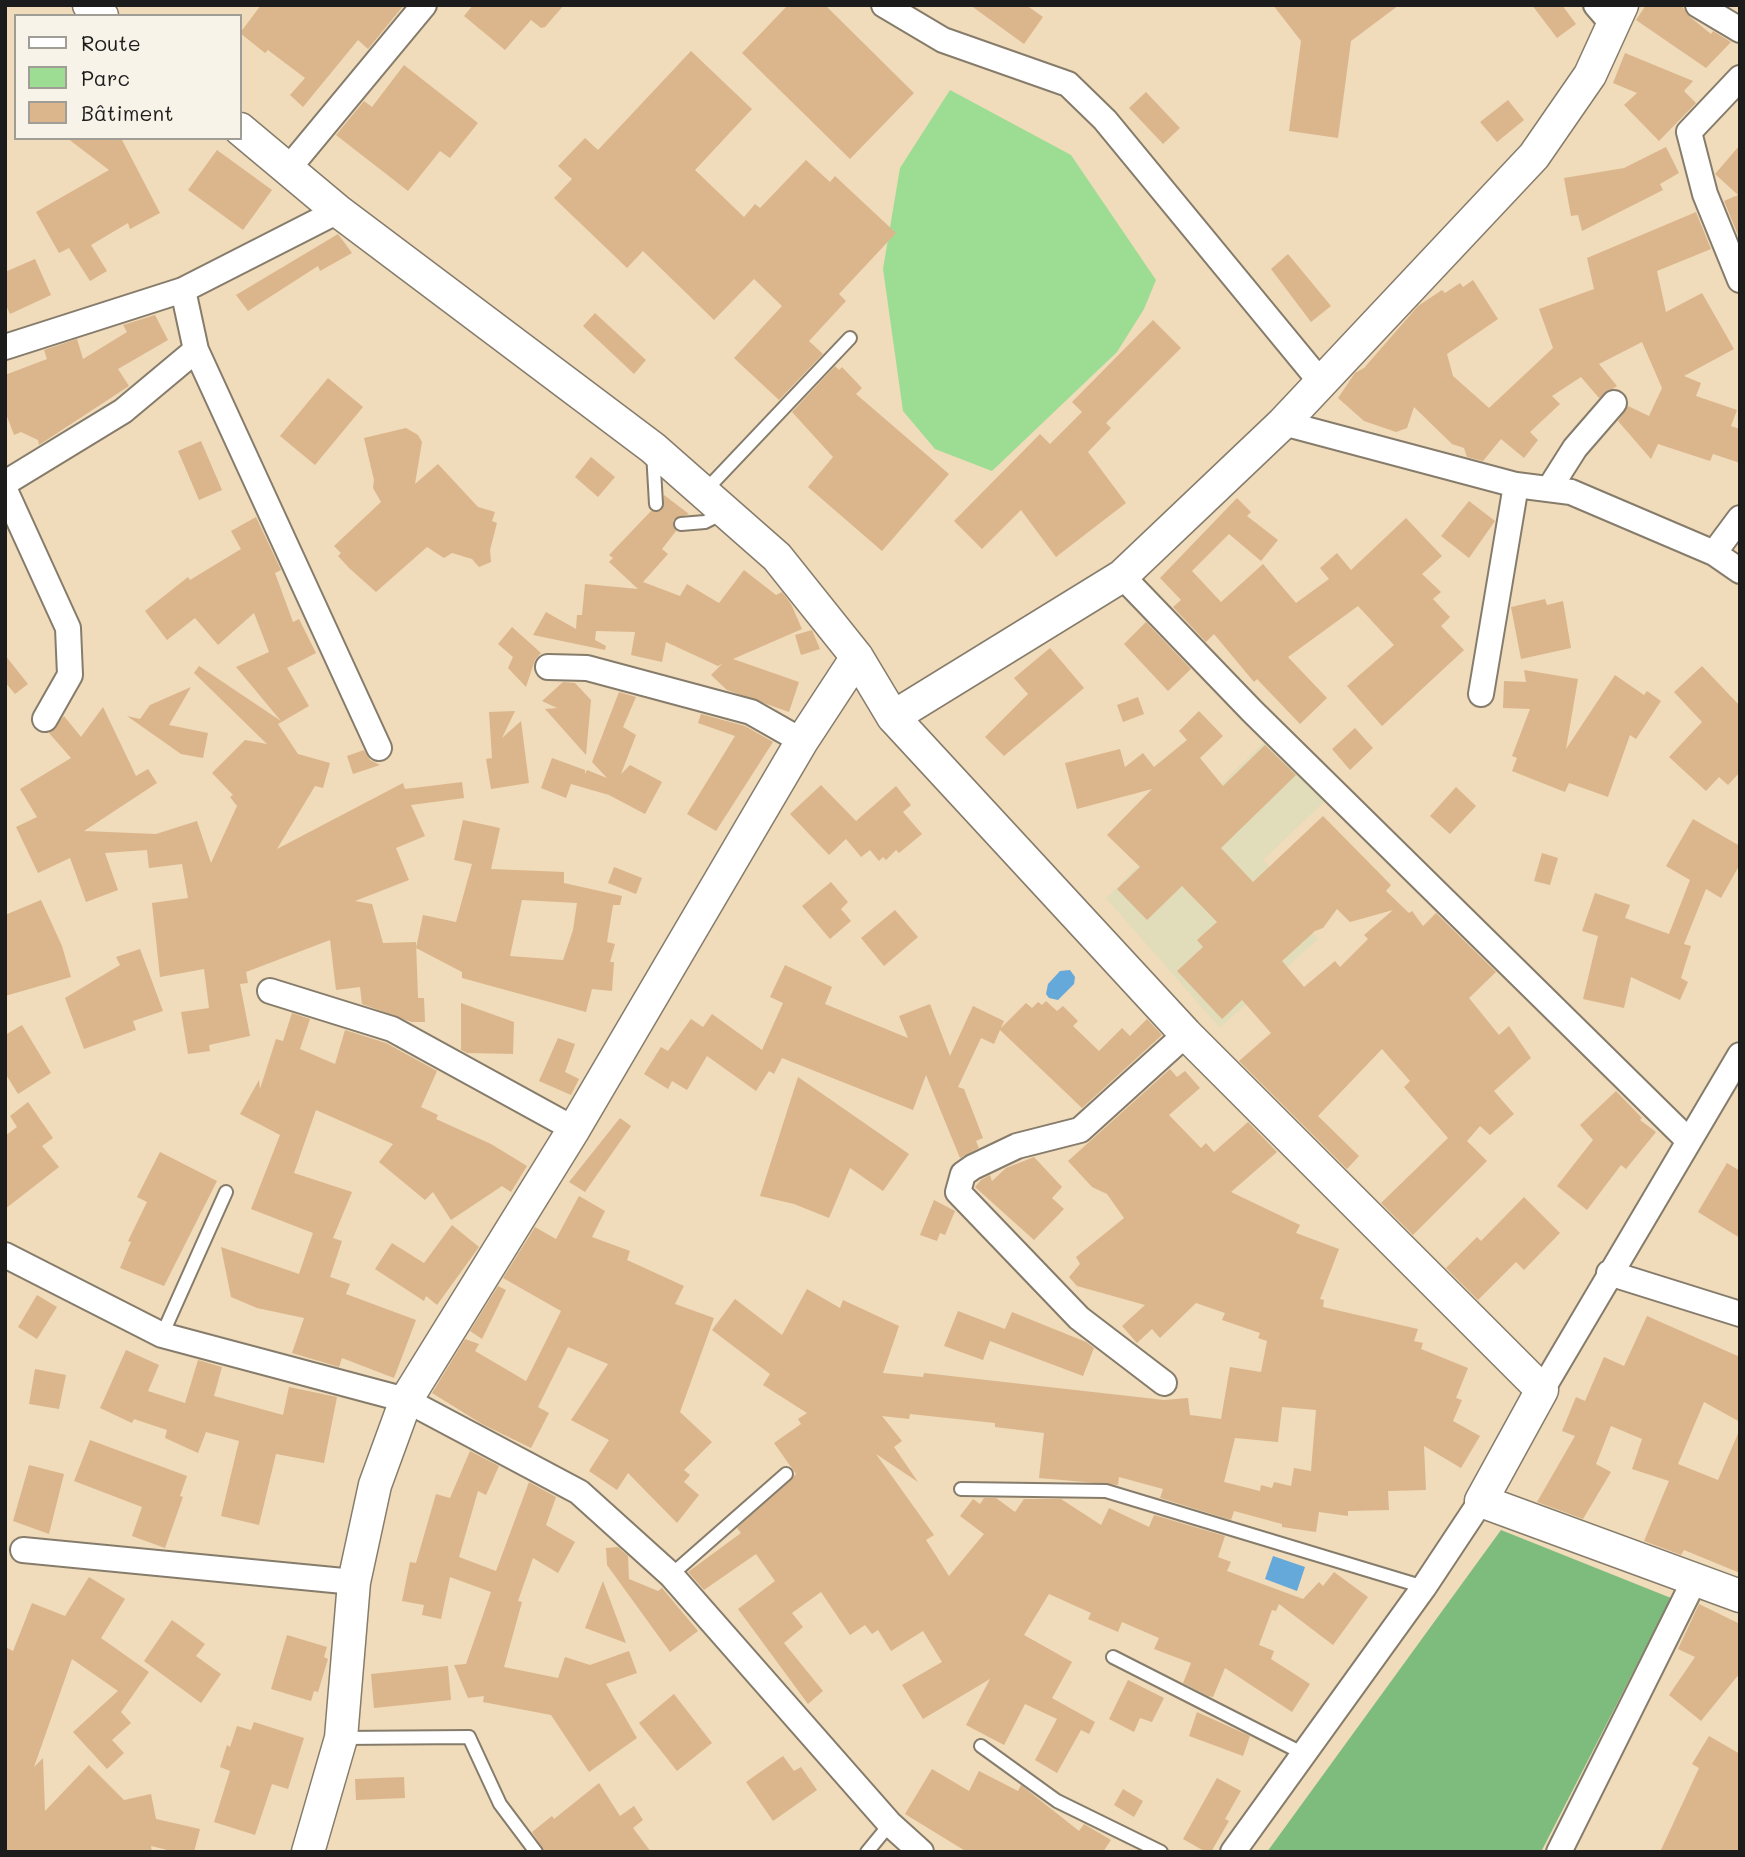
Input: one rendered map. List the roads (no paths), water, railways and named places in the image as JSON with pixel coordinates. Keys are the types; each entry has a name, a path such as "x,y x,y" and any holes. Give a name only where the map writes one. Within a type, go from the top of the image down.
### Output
{"street":[{"path":"288,169 424,5"},
{"path":"884,5 943,40 1068,85 1105,120 1320,381"},
{"path":"1699,5 1740,30"},
{"path":"893,718 1122,576 1283,423 1320,381 1459,239 1534,156 1590,75 1611,12"},
{"path":"1740,78 1689,132 1705,194 1740,280"},
{"path":"242,132 338,211 653,448 777,557 857,657 893,718 1186,1034 1542,1390"},
{"path":"5,347 183,290 338,211"},
{"path":"183,290 196,350 379,748"},
{"path":"5,483 123,411 196,350"},
{"path":"1549,489 1575,448 1614,403"},
{"path":"1283,423 1516,485 1571,492 1714,553 1740,570"},
{"path":"1481,694 1516,485"},
{"path":"5,490 68,628 70,675 46,719"},
{"path":"1714,553 1740,518"},
{"path":"1122,576 1252,711 1688,1140"},
{"path":"308,1852 341,1738 354,1582 375,1485 406,1400 574,1129 802,741 857,657"},
{"path":"548,667 587,668 751,712 802,741"},
{"path":"270,991 392,1029 574,1129"},
{"path":"1164,1383 1079,1318 958,1192 962,1174 973,1167 1017,1146 1080,1130 1186,1034"},
{"path":"1233,1852 1424,1587 1481,1501 1609,1273 1740,1055"},
{"path":"5,1255 162,1335 406,1400 579,1492 671,1575 890,1824 921,1852"},
{"path":"1609,1273 1740,1314"},
{"path":"1481,1501 1740,1596"},
{"path":"23,1550 354,1582"},
{"path":"1559,1852 1695,1579"}],"lane":[{"path":"681,524 705,522 715,502 850,338"},
{"path":"653,448 656,504"},
{"path":"162,1335 226,1192"},
{"path":"671,1575 786,1474"},
{"path":"961,1489 1106,1491 1424,1587"},
{"path":"1113,1657 1304,1754"},
{"path":"341,1738 469,1737 500,1804 536,1852"},
{"path":"981,1746 1057,1801 1161,1852"},
{"path":"867,1852 890,1824"}],"water":[{"path":"1070,970 1075,977 1074,984 1058,1000 1049,998 1046,994 1048,984 1060,971"},
{"path":"1273,1556 1305,1567 1297,1591 1265,1579"}]}
